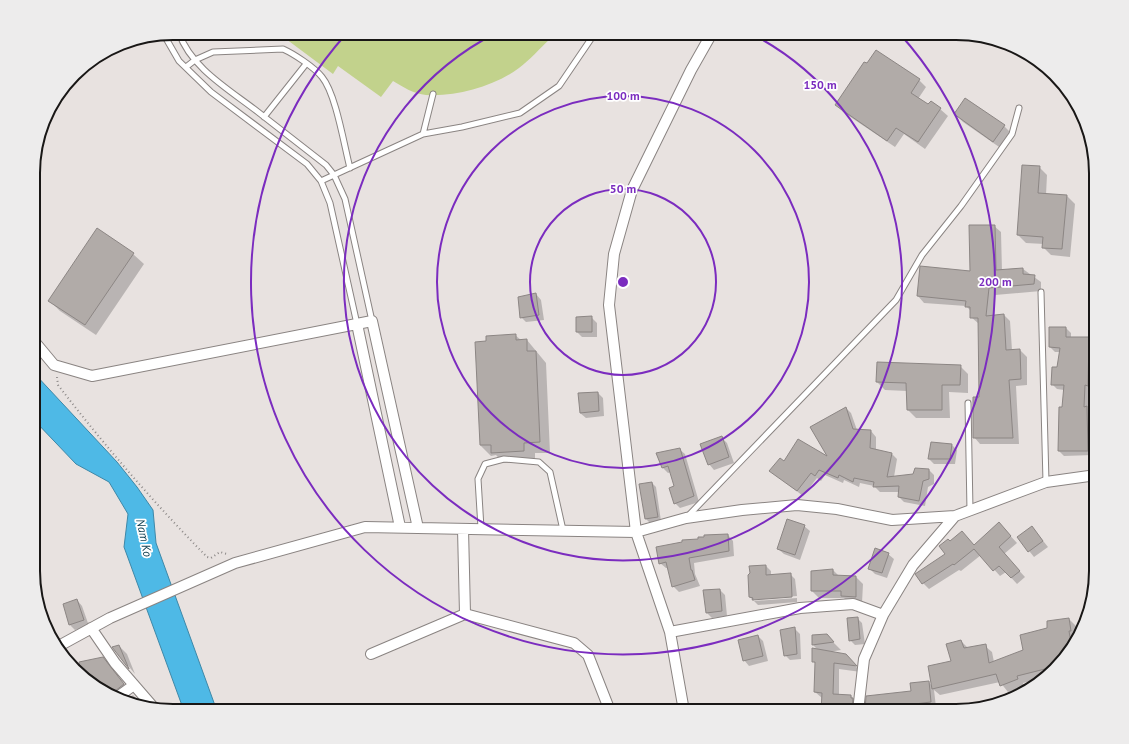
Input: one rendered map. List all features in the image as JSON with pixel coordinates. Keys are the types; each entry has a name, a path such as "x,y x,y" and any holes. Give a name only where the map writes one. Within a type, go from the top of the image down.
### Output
{"street":[{"path":"683,704 670,632 636,532 609,305 614,254 632,190 691,70 708,40"},
{"path":"40,348 54,365 92,376 372,321 418,528"},
{"path":"356,324 400,527"},
{"path":"62,644 110,618 232,564 365,527 636,532 686,518 742,510 797,505 837,509 892,520 954,516 1046,482 1089,476"},
{"path":"859,704 864,659 883,615 913,565 954,516"},
{"path":"463,529 465,614"},
{"path":"670,632 800,608 853,604 883,615"},
{"path":"371,654 465,614 574,643 588,655 607,704"},
{"path":"91,628 115,663 148,701"},
{"path":"122,694 134,685"}],"lane":[{"path":"167,40 179,61 211,92 307,164 321,181 330,203 356,324"},
{"path":"181,40 195,60 217,80 326,164 334,175 345,199 372,321"},
{"path":"321,181 423,134 462,127 520,113 559,86 589,40"},
{"path":"186,67 195,60 213,52 283,49 292,53 323,78 332,100 350,168"},
{"path":"264,117 306,64"},
{"path":"423,134 433,94"},
{"path":"686,518 896,300 922,254 961,206 1012,134 1019,108"},
{"path":"1041,292 1046,482"},
{"path":"968,403 970,510"},
{"path":"481,528 478,479 485,464 504,460 539,462 550,472 563,530"}],"path":[{"path":"54,365 58,384 87,422 156,505 206,557 211,558 220,552 225,553 232,564"}],"green space":[{"path":"287,40 549,40 523,65 499,80 475,89 450,94 426,95 413,92 393,81 381,97 338,66 333,74"}],"water":[{"name":"Nam Ko","path":"40,379 117,462 153,510 156,543 214,704 181,704 124,547 128,514 109,482 76,464 40,426"}],"building":[{"path":"876,50 920,79 911,93 928,104 931,101 941,108 918,142 896,128 887,141 835,105 864,62 867,63"},
{"path":"965,98 1005,125 993,142 954,114"},
{"path":"1022,165 1040,166 1038,193 1067,195 1062,249 1042,248 1043,237 1017,235"},
{"path":"969,225 995,225 996,270 1023,268 1023,274 1035,275 1034,284 989,288 986,316 1004,314 1006,350 1020,349 1021,379 1009,380 1013,438 973,438 973,397 979,397 978,318 970,318 970,307 965,307 966,301 917,296 920,266 970,271"},
{"path":"97,228 134,253 85,325 48,301"},
{"path":"536,293 539,315 520,318 518,297"},
{"path":"592,316 592,332 576,332 576,317"},
{"path":"1049,327 1066,327 1066,337 1089,337 1088,386 1085,385 1084,407 1087,406 1088,451 1058,451 1059,407 1062,407 1064,385 1051,385 1052,367 1057,367 1060,348 1049,347"},
{"path":"516,334 516,340 527,339 527,351 536,351 540,442 524,443 524,451 491,453 491,445 480,445 475,342 486,341 486,336"},
{"path":"877,362 961,365 960,385 942,385 942,410 907,410 906,383 876,382"},
{"path":"598,392 599,411 580,413 578,393"},
{"path":"846,407 853,429 871,430 870,448 892,453 887,477 913,474 915,468 929,469 929,479 923,481 919,501 898,497 899,486 873,487 874,482 854,478 853,482 839,475 838,478 819,470 815,476 811,473 797,491 769,471 780,458 784,461 798,439 827,456 810,427"},
{"path":"722,436 729,457 708,465 700,444"},
{"path":"931,442 952,444 950,459 928,459"},
{"path":"680,448 694,496 674,504 669,488 674,486 668,466 662,468 656,453"},
{"path":"652,482 658,517 645,519 639,484"},
{"path":"787,519 805,525 795,555 777,549"},
{"path":"999,522 1011,536 999,547 1020,571 1011,578 999,566 993,571 974,549 954,565 953,564 922,584 915,574 945,554 939,546 948,539 950,541 962,531 974,545"},
{"path":"1032,526 1043,541 1028,552 1017,537"},
{"path":"728,534 729,551 689,558 691,570 695,580 672,587 666,562 659,564 656,547 682,542 682,540 698,539 698,537 704,537 704,535"},
{"path":"875,548 889,553 882,573 868,569"},
{"path":"766,565 766,575 791,573 792,597 752,600 753,598 749,597 749,566"},
{"path":"833,569 833,575 856,576 856,597 841,596 841,591 811,591 811,571"},
{"path":"720,589 722,611 706,613 703,590"},
{"path":"77,599 84,620 69,625 63,604"},
{"path":"858,617 860,639 849,641 847,618"},
{"path":"1069,618 1071,631 1069,631 1070,639 1067,645 1046,669 1017,676 1018,679 1000,686 996,674 932,689 928,666 951,661 946,644 961,640 964,648 986,644 989,663 1023,650 1020,635 1047,628 1047,621"},
{"path":"795,627 797,654 784,656 780,630"},
{"path":"827,634 834,642 812,645 812,635"},
{"path":"758,635 763,656 743,661 738,640"},
{"path":"119,645 129,669 112,647"},
{"path":"812,648 846,654 857,666 834,663 833,694 851,695 851,698 853,698 853,704 821,704 822,693 814,692 815,662 812,662"},
{"path":"103,657 124,684 116,691 114,690 92,677 80,666 79,662"},
{"path":"929,681 931,702 914,704 865,704 866,696 911,691 910,683"}]}
